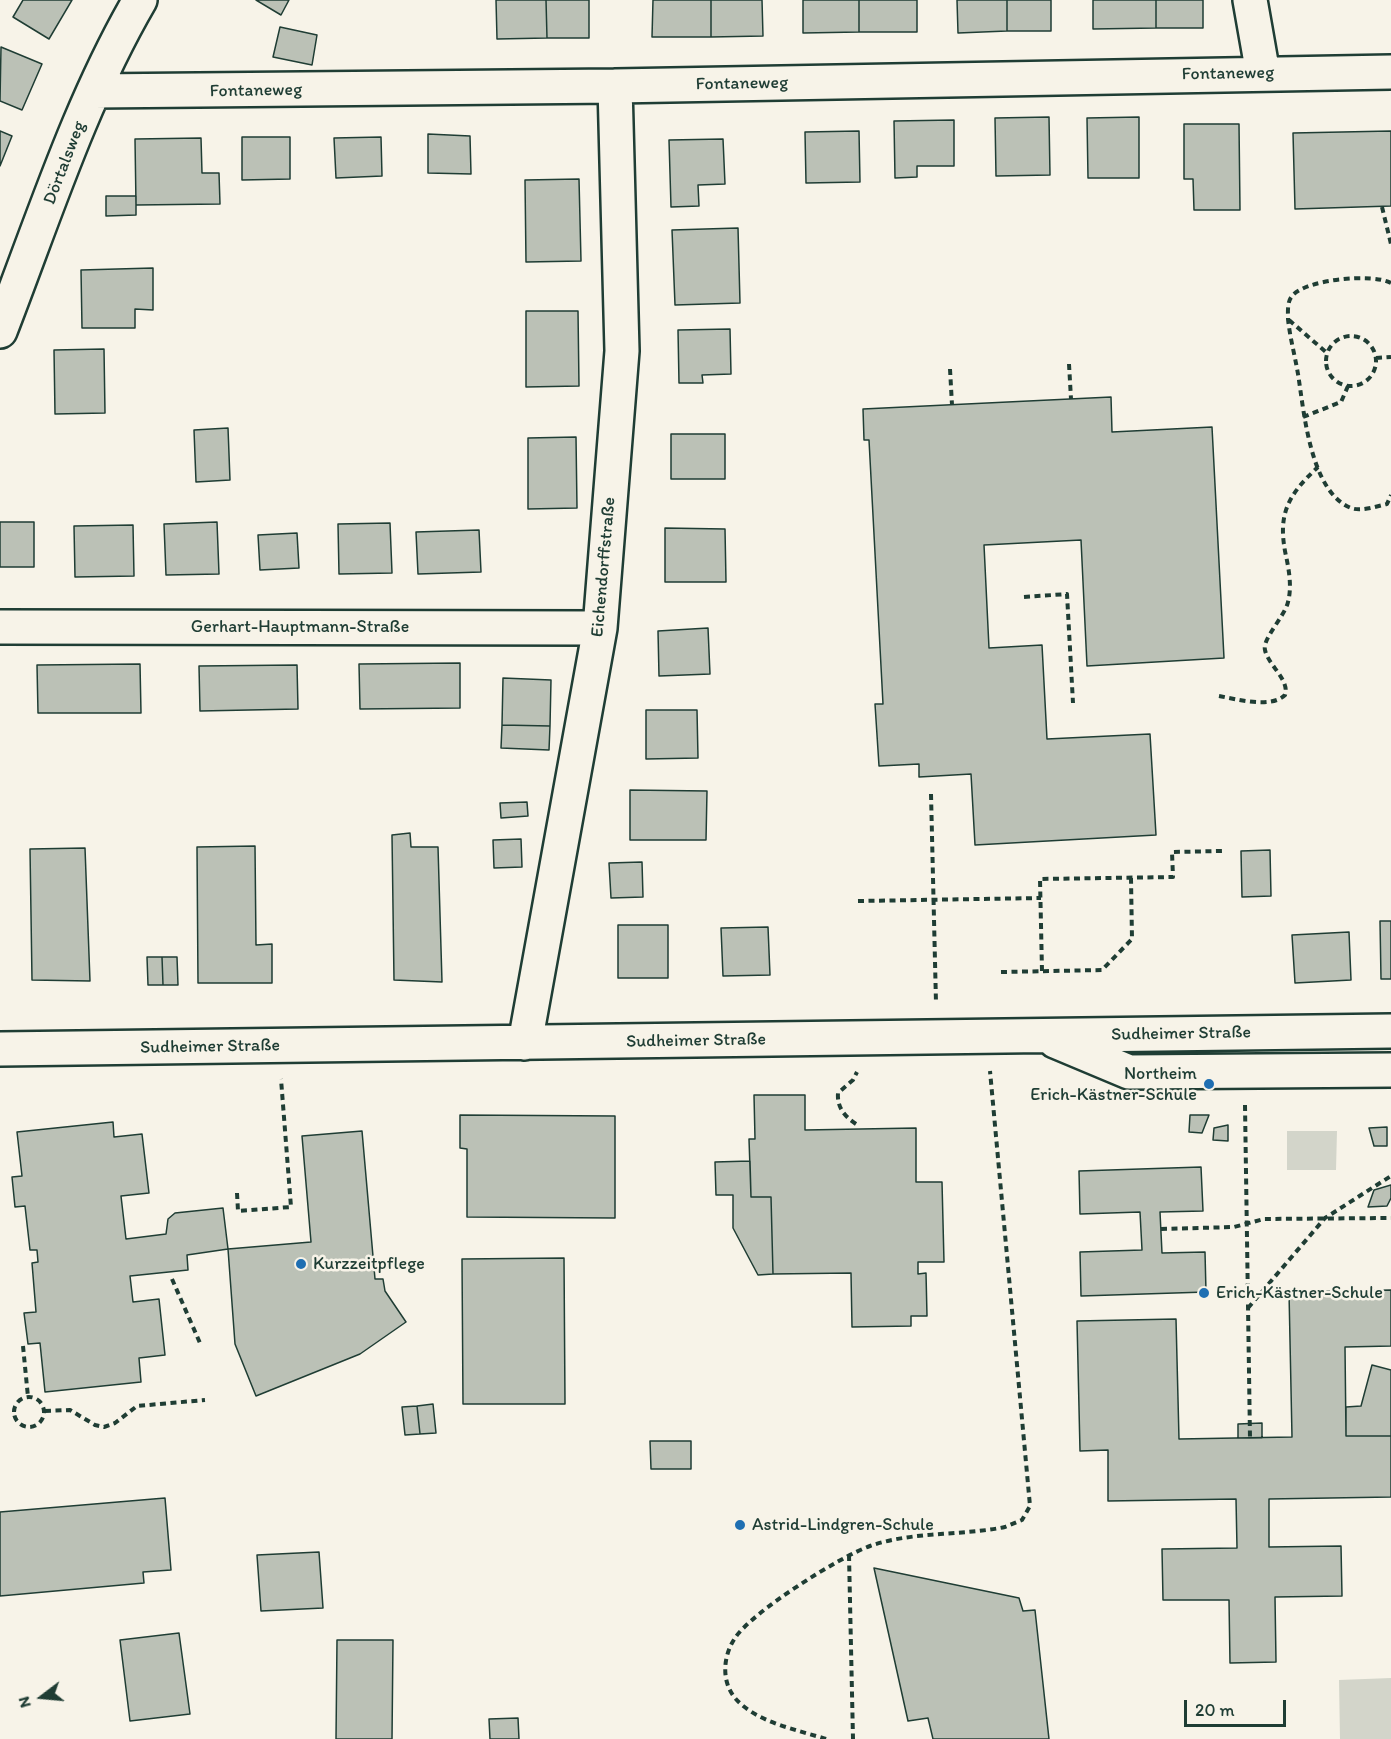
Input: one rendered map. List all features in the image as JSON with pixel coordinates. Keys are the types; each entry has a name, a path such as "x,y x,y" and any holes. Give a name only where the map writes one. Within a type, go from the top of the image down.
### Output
{"street":[{"name":"Dörtalsweg","path":"0,331 94,91 111,51 140,0"},
{"path":"1250,0 1263,74"},
{"name":"Fontaneweg","path":"94,91 615,86 1391,72"},
{"name":"Eichendorffstraße","path":"525,1043 600,628 622,351 615,86"},
{"name":"Gerhart-Hauptmann-Straße","path":"0,627 600,628"},
{"name":"Sudheimer Straße","path":"0,1049 1391,1032"},
{"path":"1245,1034 1245,1071"},
{"path":"1046,1036 1129,1072 1391,1070"}],"path":[{"path":"1382,207 1391,244"},
{"path":"1390,281 1340,279 1312,286 1291,297 1288,303 1288,319 1303,417 1318,467 1329,489 1349,507 1357,510 1388,504 1391,495"},
{"path":"1288,319 1327,353"},
{"path":"1357,337 1370,345 1376,358 1369,379 1355,386 1341,384 1330,375 1327,368 1327,353 1330,346 1343,338 1357,337"},
{"path":"1376,358 1391,357"},
{"path":"1069,364 1071,399"},
{"path":"950,369 952,405"},
{"path":"1303,417 1341,402 1348,386"},
{"path":"1219,696 1262,701 1282,699 1285,695 1284,682 1264,651 1264,643 1281,620 1288,603 1290,588 1282,526 1286,508 1292,494 1318,467"},
{"path":"1023,597 1067,594 1073,703"},
{"path":"932,794 936,1038"},
{"path":"1042,971 1040,879 1173,877 1172,852 1222,851"},
{"path":"1001,972 1102,970 1132,939 1131,878"},
{"path":"858,901 1041,898"},
{"path":"826,1739 777,1722 746,1707 730,1690 725,1663 736,1637 747,1626 827,1566 849,1555 891,1541 1005,1527 1022,1520 1030,1506 987,1037"},
{"path":"856,1124 846,1118 838,1100 838,1093 853,1080 858,1070 861,1039"},
{"path":"237,1193 238,1211 291,1207 279,1046"},
{"path":"1245,1071 1250,1438"},
{"path":"1248,1308 1325,1218 1391,1176"},
{"path":"1161,1229 1234,1227 1264,1219 1391,1218"},
{"path":"172,1279 200,1343"},
{"path":"23,1346 28,1397"},
{"path":"28,1397 39,1400 45,1411 42,1422 31,1428 19,1424 14,1408 17,1402 28,1397"},
{"path":"45,1411 70,1410 95,1425 104,1426 115,1423 137,1406 205,1400"},
{"path":"849,1555 853,1739"}],"shaded area":[{"path":"1287,1131 1337,1131 1336,1170 1287,1170"},
{"path":"1391,1678 1391,1739 1340,1739 1339,1680"}],"building":[{"path":"23,0 72,0 49,39 13,17"},
{"path":"256,0 289,0 281,15"},
{"path":"496,0 546,0 547,38 497,39"},
{"path":"546,0 589,0 589,38 547,38"},
{"path":"653,0 711,0 711,37 652,37"},
{"path":"711,0 762,0 763,36 711,37"},
{"path":"803,0 859,0 859,32 803,33"},
{"path":"859,0 917,0 917,32 859,32"},
{"path":"957,0 1007,0 1007,31 958,33"},
{"path":"1007,0 1051,0 1051,31 1007,31"},
{"path":"1093,0 1156,0 1156,28 1093,29"},
{"path":"1156,0 1203,0 1203,28 1156,28"},
{"path":"280,27 317,35 312,65 273,57"},
{"path":"1,47 42,64 22,110 0,101"},
{"path":"1049,117 1050,175 996,176 995,118"},
{"path":"1139,117 1139,178 1088,178 1087,118"},
{"path":"954,120 954,166 917,166 917,177 895,178 894,121"},
{"path":"1184,124 1239,124 1240,210 1194,210 1193,179 1184,179"},
{"path":"0,131 12,136 0,166"},
{"path":"859,131 860,182 806,183 805,132"},
{"path":"1391,131 1391,206 1295,209 1293,133"},
{"path":"428,134 470,136 471,174 428,173"},
{"path":"242,137 290,137 290,179 242,180"},
{"path":"381,137 382,176 336,178 334,138"},
{"path":"201,138 202,173 219,173 220,204 136,205 135,139"},
{"path":"723,139 725,184 698,185 699,206 671,207 669,140"},
{"path":"579,179 581,261 526,262 525,180"},
{"path":"106,196 136,196 136,215 106,216"},
{"path":"738,228 740,303 675,305 672,230"},
{"path":"153,268 153,310 135,309 135,328 82,328 81,270"},
{"path":"526,311 578,311 579,386 526,387"},
{"path":"730,329 731,374 702,375 703,383 679,383 678,330"},
{"path":"104,349 105,413 55,414 54,350"},
{"path":"1111,397 1112,432 1212,427 1224,658 1087,666 1081,540 984,545 989,648 1042,645 1047,739 1150,734 1156,835 975,845 971,774 919,777 919,764 879,766 875,704 883,704 869,440 864,440 863,409"},
{"path":"228,428 230,480 196,482 194,430"},
{"path":"671,434 725,434 725,479 671,479"},
{"path":"576,437 577,508 528,509 528,438"},
{"path":"0,522 34,522 34,567 0,567"},
{"path":"217,522 219,574 166,575 164,524"},
{"path":"390,523 392,573 339,574 338,524"},
{"path":"133,525 134,576 75,577 74,526"},
{"path":"665,528 725,529 726,582 665,582"},
{"path":"479,530 481,572 418,574 416,532"},
{"path":"297,533 299,568 260,570 258,535"},
{"path":"708,628 710,674 659,676 658,631"},
{"path":"460,663 460,708 360,709 359,664"},
{"path":"140,664 141,713 38,713 37,665"},
{"path":"297,665 298,709 200,711 199,666"},
{"path":"503,678 551,680 550,726 502,725"},
{"path":"646,710 697,710 698,758 646,759"},
{"path":"502,725 550,726 549,750 501,748"},
{"path":"630,790 707,791 706,840 630,840"},
{"path":"527,802 528,816 501,818 500,803"},
{"path":"410,833 411,847 438,847 442,982 394,980 392,835"},
{"path":"521,839 522,867 494,868 493,840"},
{"path":"255,846 256,945 272,944 272,983 198,983 197,847"},
{"path":"85,848 90,981 32,980 30,849"},
{"path":"1270,850 1271,896 1242,897 1241,851"},
{"path":"642,862 643,897 611,898 609,863"},
{"path":"1380,921 1391,921 1391,979 1381,979"},
{"path":"618,925 668,925 668,978 618,978"},
{"path":"768,927 770,975 723,976 721,928"},
{"path":"1349,932 1351,980 1295,983 1292,935"},
{"path":"147,957 162,957 163,985 148,985"},
{"path":"162,957 177,957 178,985 163,985"},
{"path":"754,1095 805,1095 805,1130 916,1128 916,1182 942,1182 944,1262 918,1262 918,1274 926,1273 927,1316 911,1316 911,1326 852,1327 851,1273 773,1274 771,1197 751,1197 749,1139 755,1139"},
{"path":"460,1115 615,1116 615,1218 467,1217 467,1149 460,1148"},
{"path":"1190,1115 1209,1115 1202,1133 1189,1132"},
{"path":"113,1122 114,1137 142,1134 149,1193 121,1196 126,1239 166,1234 168,1219 175,1213 223,1208 228,1249 187,1255 188,1270 130,1276 133,1302 159,1299 165,1355 139,1358 141,1382 45,1392 40,1343 28,1344 24,1313 36,1312 32,1263 38,1262 37,1250 30,1250 25,1206 15,1207 12,1177 22,1176 17,1132"},
{"path":"1228,1125 1228,1141 1213,1140 1214,1128"},
{"path":"1387,1127 1387,1146 1374,1146 1369,1128"},
{"name":"Kurzzeitpflege","path":"362,1131 375,1279 383,1279 385,1291 406,1322 360,1354 256,1396 235,1344 228,1249 311,1242 302,1136"},
{"path":"750,1161 751,1197 771,1197 773,1274 758,1275 733,1228 733,1195 716,1195 715,1162"},
{"path":"1201,1167 1203,1211 1160,1212 1162,1253 1205,1252 1206,1292 1081,1296 1080,1252 1142,1250 1140,1212 1080,1214 1079,1171"},
{"path":"1391,1185 1391,1198 1387,1206 1368,1207 1374,1190"},
{"path":"564,1258 565,1404 463,1404 462,1259"},
{"path":"1391,1290 1391,1346 1345,1347 1346,1436 1391,1436 1391,1497 1269,1499 1269,1547 1341,1546 1342,1596 1275,1597 1276,1662 1230,1663 1229,1600 1163,1600 1162,1549 1237,1548 1236,1499 1108,1501 1108,1450 1080,1451 1077,1321 1176,1319 1179,1439 1292,1437 1289,1292"},
{"path":"1372,1365 1391,1370 1391,1436 1346,1436 1346,1407 1361,1406"},
{"path":"433,1404 436,1433 420,1434 417,1406"},
{"path":"417,1406 420,1434 405,1435 402,1407"},
{"path":"1262,1423 1262,1438 1238,1438 1238,1424"},
{"path":"650,1441 691,1441 691,1469 651,1469"},
{"path":"165,1498 171,1570 143,1572 144,1583 0,1596 0,1512"},
{"path":"319,1552 323,1608 261,1611 257,1555"},
{"path":"874,1568 1019,1598 1023,1611 1035,1610 1049,1739 933,1739 928,1718 908,1721"},
{"path":"179,1633 190,1714 130,1721 120,1640"},
{"path":"337,1640 393,1640 392,1739 336,1739"},
{"path":"518,1718 519,1739 490,1739 489,1719"}],"place":[{"name":"Northeim Erich-Kästner-Schule","path":"1209,1084"},
{"name":"Kurzzeitpflege","path":"301,1264"},
{"name":"Erich-Kästner-Schule","path":"1204,1293"},
{"name":"Astrid-Lindgren-Schule","path":"740,1525"}]}
